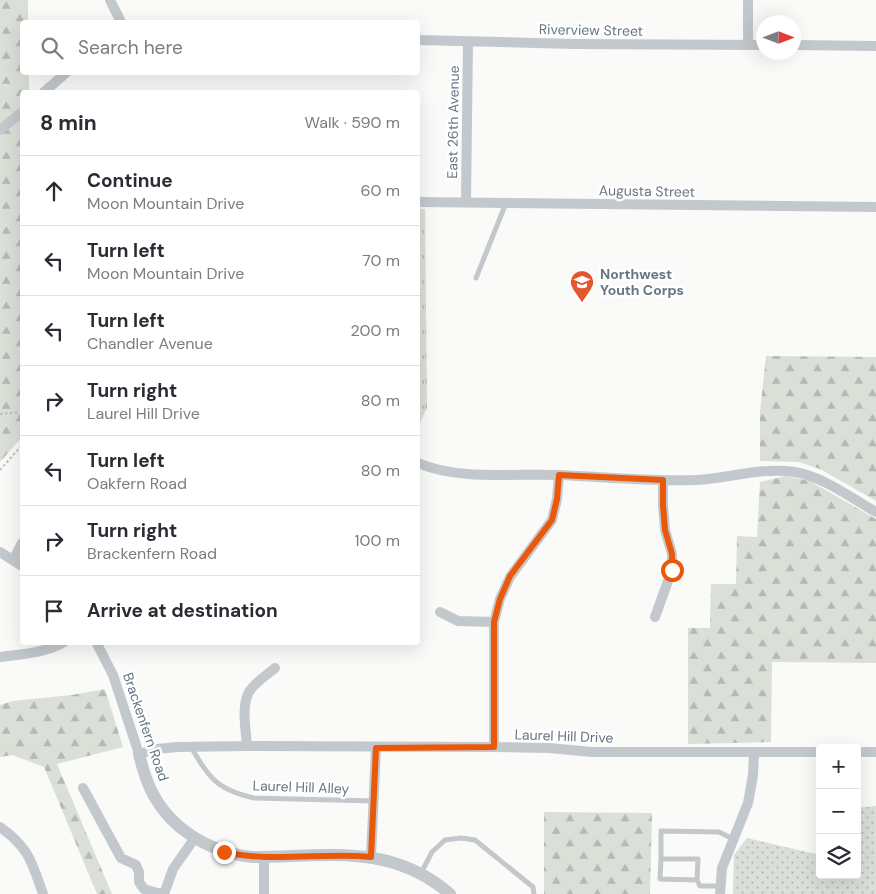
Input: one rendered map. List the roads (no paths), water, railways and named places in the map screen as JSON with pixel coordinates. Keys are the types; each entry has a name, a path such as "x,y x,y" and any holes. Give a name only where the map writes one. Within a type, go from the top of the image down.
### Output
{"street":[{"path":"110,0 120,20"},
{"path":"748,0 748,45"},
{"name":"Riverview Street","path":"420,40 583,44 756,45"},
{"name":"East 26th Avenue","path":"466,202 468,41"},
{"path":"801,45 876,46"},
{"path":"46,90 64,75"},
{"path":"0,130 20,114"},
{"name":"Augusta Street","path":"420,202 876,207"},
{"path":"420,464 443,472 663,480 698,480 754,472 796,472 818,479 876,512"},
{"path":"494,747 494,622 500,599 510,576 552,520 557,499 559,475"},
{"path":"655,617 672,570 672,554 665,530 663,480"},
{"path":"13,560 20,547"},
{"path":"0,552 20,565"},
{"path":"440,612 458,621 494,622"},
{"path":"0,657 60,645"},
{"name":"Brackenfern Road","path":"98,645 112,674 150,788 169,816 194,839 224,852 239,855 264,857 352,855 388,860 421,873 450,894"},
{"path":"247,746 245,704 248,693 275,668"},
{"name":"Laurel Hill Drive","path":"139,754 157,749 247,746 494,747 549,748 592,752 816,752"},
{"path":"371,857 376,748"},
{"path":"721,890 722,868 748,803 753,775 754,752"},
{"path":"861,752 876,752"},
{"path":"83,788 121,858 136,865 140,882 144,889 162,894 174,869 194,839"},
{"path":"0,827 26,851 32,862 43,894"},
{"path":"264,857 264,894"}],"lane":[{"path":"476,278 506,202"},
{"name":"Laurel Hill Alley","path":"191,747 205,770 220,786 240,795 254,798 373,801"},
{"path":"697,880 660,879 661,831 719,832 733,839"},
{"path":"421,873 432,852 445,840 461,838 475,840 533,887 534,894"},
{"path":"661,859 698,859 697,880 700,886 698,894"},
{"path":"700,886 721,890"}],"place":[{"name":"Northwest Youth Corps","path":"582,303"}]}
